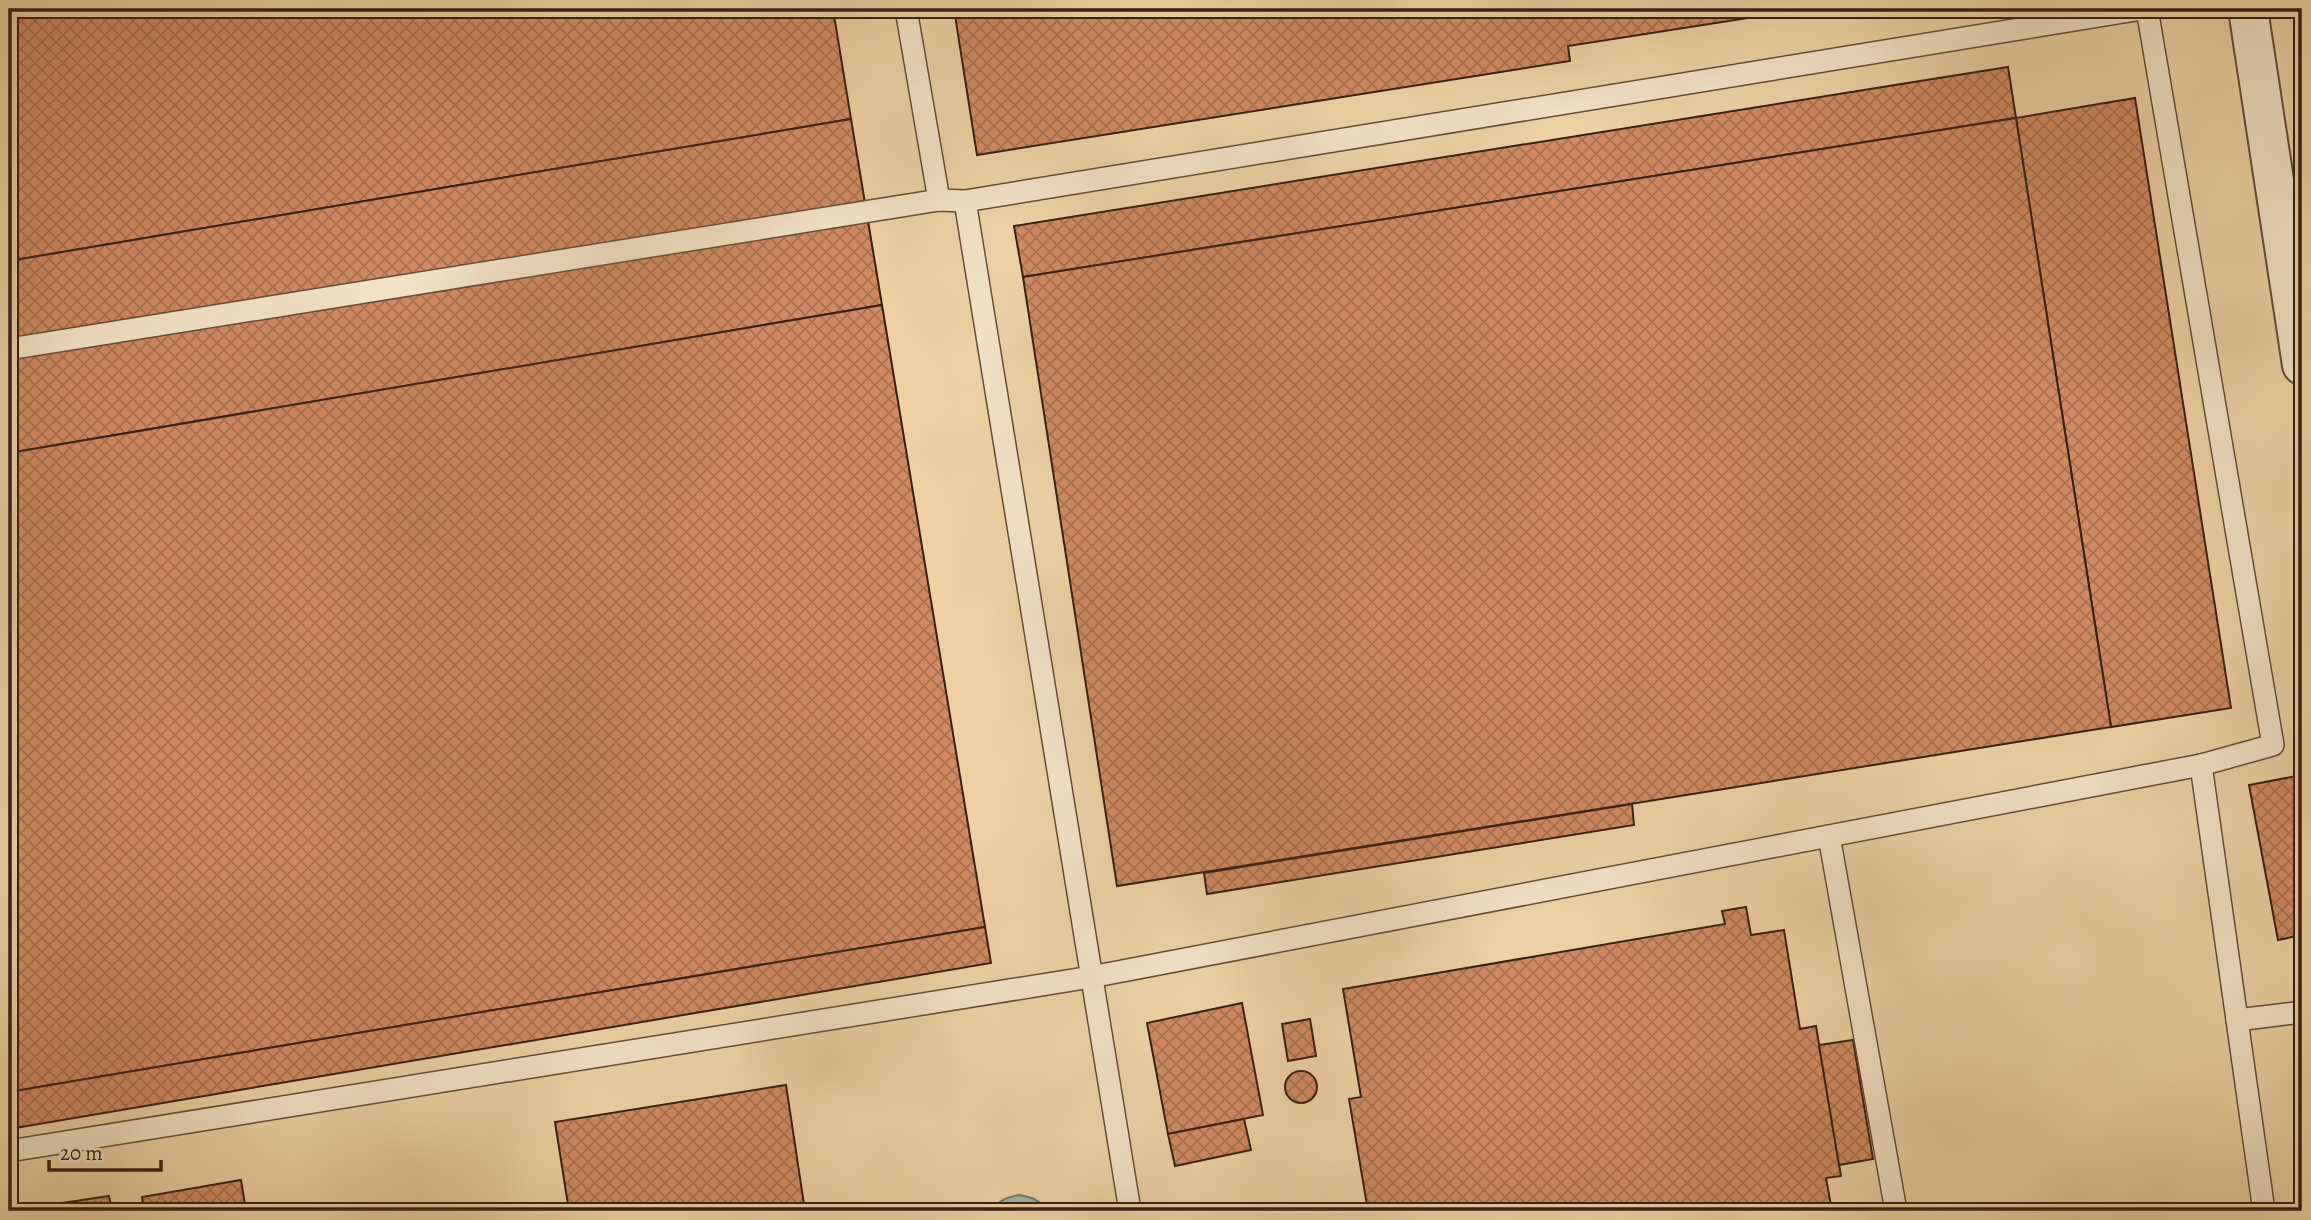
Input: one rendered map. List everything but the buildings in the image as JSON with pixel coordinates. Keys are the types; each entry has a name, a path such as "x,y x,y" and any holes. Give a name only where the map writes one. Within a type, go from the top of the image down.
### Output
{"street":[{"path":"2248,9 2301,350"}],"lane":[{"path":"906,9 939,200"},
{"path":"9,349 939,200 965,201 2074,14 2144,9 2273,745 2201,765 1091,977 9,1151"},
{"path":"965,201 1130,1211"},
{"path":"2201,765 2264,1211"},
{"path":"1829,836 1896,1211"},
{"path":"2236,1020 2302,1012"}],"water":[{"path":"1019,1195 1042,1204 1047,1211 992,1211 997,1204"}]}
